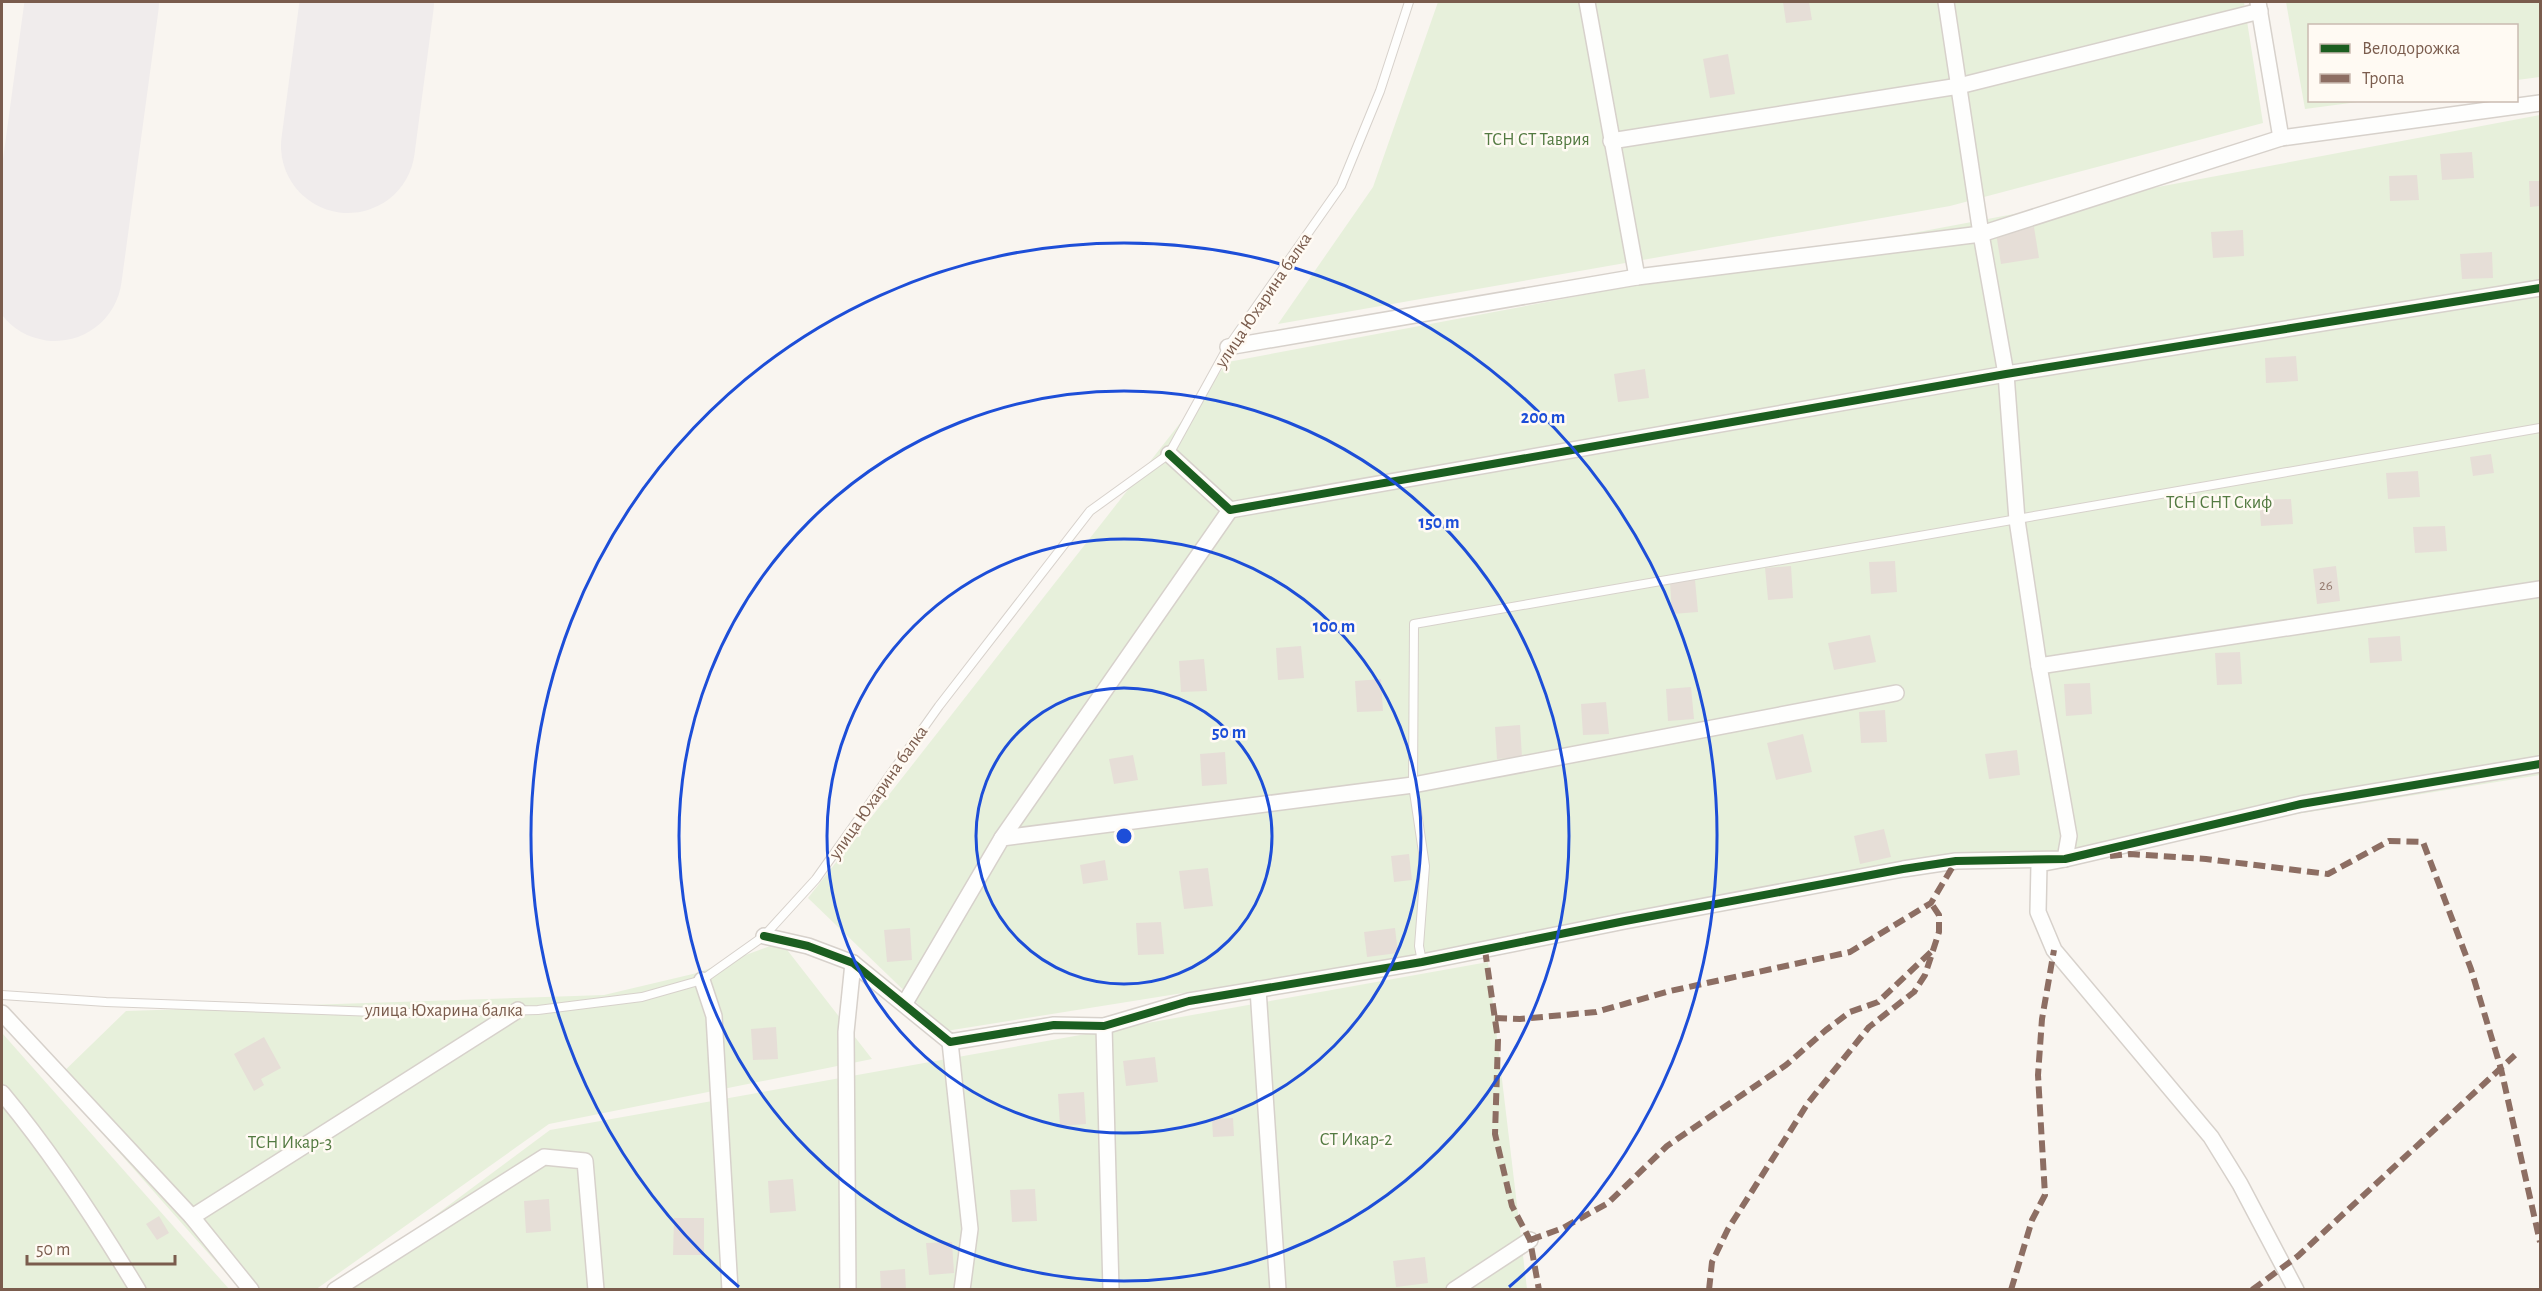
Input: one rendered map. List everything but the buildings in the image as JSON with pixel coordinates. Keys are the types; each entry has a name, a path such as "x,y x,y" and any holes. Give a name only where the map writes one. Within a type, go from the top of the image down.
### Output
{"street":[{"path":"1587,2 1637,277"},
{"path":"1946,2 1981,234 2006,374 2017,520 2038,666 2069,836 2065,859"},
{"path":"1611,141 1959,86 2259,6 2281,138"},
{"path":"1228,346 1637,277 1981,234 2281,138 2541,103"},
{"path":"905,1003 1002,838 1230,510 2006,374 2541,288"},
{"path":"1169,454 1230,510"},
{"path":"2038,666 2541,589"},
{"path":"1002,838 1413,785 1896,693"},
{"path":"2296,1290 2240,1184 2211,1137 2054,950 2038,912 2039,864 2301,804 2541,764"},
{"path":"950,1042 1054,1025 1104,1026 1189,1001 1422,962 1903,869 1956,861 2065,859"},
{"path":"764,936 807,946 853,963 905,1003 950,1042 970,1229 962,1290"},
{"path":"848,1290 846,1032 853,963"},
{"path":"702,980 714,1016 730,1290"},
{"path":"1258,989 1278,1290"},
{"path":"192,1217 518,1010"},
{"path":"2,1013 192,1217 250,1290"},
{"path":"1104,1026 1111,1290"},
{"path":"2,1094 28,1124 106,1237 138,1290"},
{"path":"335,1290 544,1157 585,1161 596,1290"},
{"path":"1454,1290 1530,1240"}],"lane":[{"name":"улица Юхарина балка","path":"2,995 106,1002 403,1013 538,1010 642,998 702,980 764,936 816,879 939,706 1090,511 1169,454 1228,346 1341,186 1380,91 1409,2"},
{"path":"1422,962 1419,946 1425,866 1413,785 1414,624 2541,428"}],"green space":[{"name":"ТСН СТ Таврия","path":"1438,2 2244,2 2263,123 1950,206 1278,324 1373,187"},
{"path":"2286,2 2540,2 2540,77 2518,80 2518,24 2308,24 2308,102 2358,102 2305,109"},
{"name":"ТСН СНТ Скиф","path":"2540,115 2540,775 946,1031 808,898 1228,362"},
{"name":"ТСН Икар-3","path":"781,942 872,1059 549,1124 315,1290 240,1289 55,1080 126,1011 604,995 697,973"},
{"name":"СТ Икар-2","path":"1488,962 1527,1289 335,1290 550,1130"},
{"path":"2,1033 229,1289 2,1289"}],"runway":[{"path":"55,274 92,2"},
{"path":"348,146 367,2"}],"marked path":[{"path":"2110,856 2130,854 2206,859 2328,874 2389,841 2423,842 2471,969 2501,1069 2540,1242"},
{"path":"1495,1018 1520,1019 1596,1012 1670,991 1850,952 1931,903 1956,861"},
{"path":"1709,1290 1712,1262 1728,1229 1808,1103 1869,1027 1914,992 1925,975 1939,932 1939,915 1931,903"},
{"path":"1485,950 1498,1040 1495,1134 1512,1206 1530,1240 1539,1290"},
{"path":"1530,1240 1563,1228 1608,1203 1667,1146 1786,1065 1850,1012 1878,1002 1933,950"},
{"path":"2011,1290 2032,1220 2045,1195 2038,1075 2042,1019 2054,950"},
{"path":"2252,1290 2298,1256 2515,1055"}],"cycle path":[{"path":"1169,454 1230,510 2006,374 2540,288"},
{"path":"764,936 808,946 853,963 950,1042 1054,1025 1104,1026 1189,1001 1422,962 1903,869 1956,861 2065,859 2301,804 2540,764"}]}
